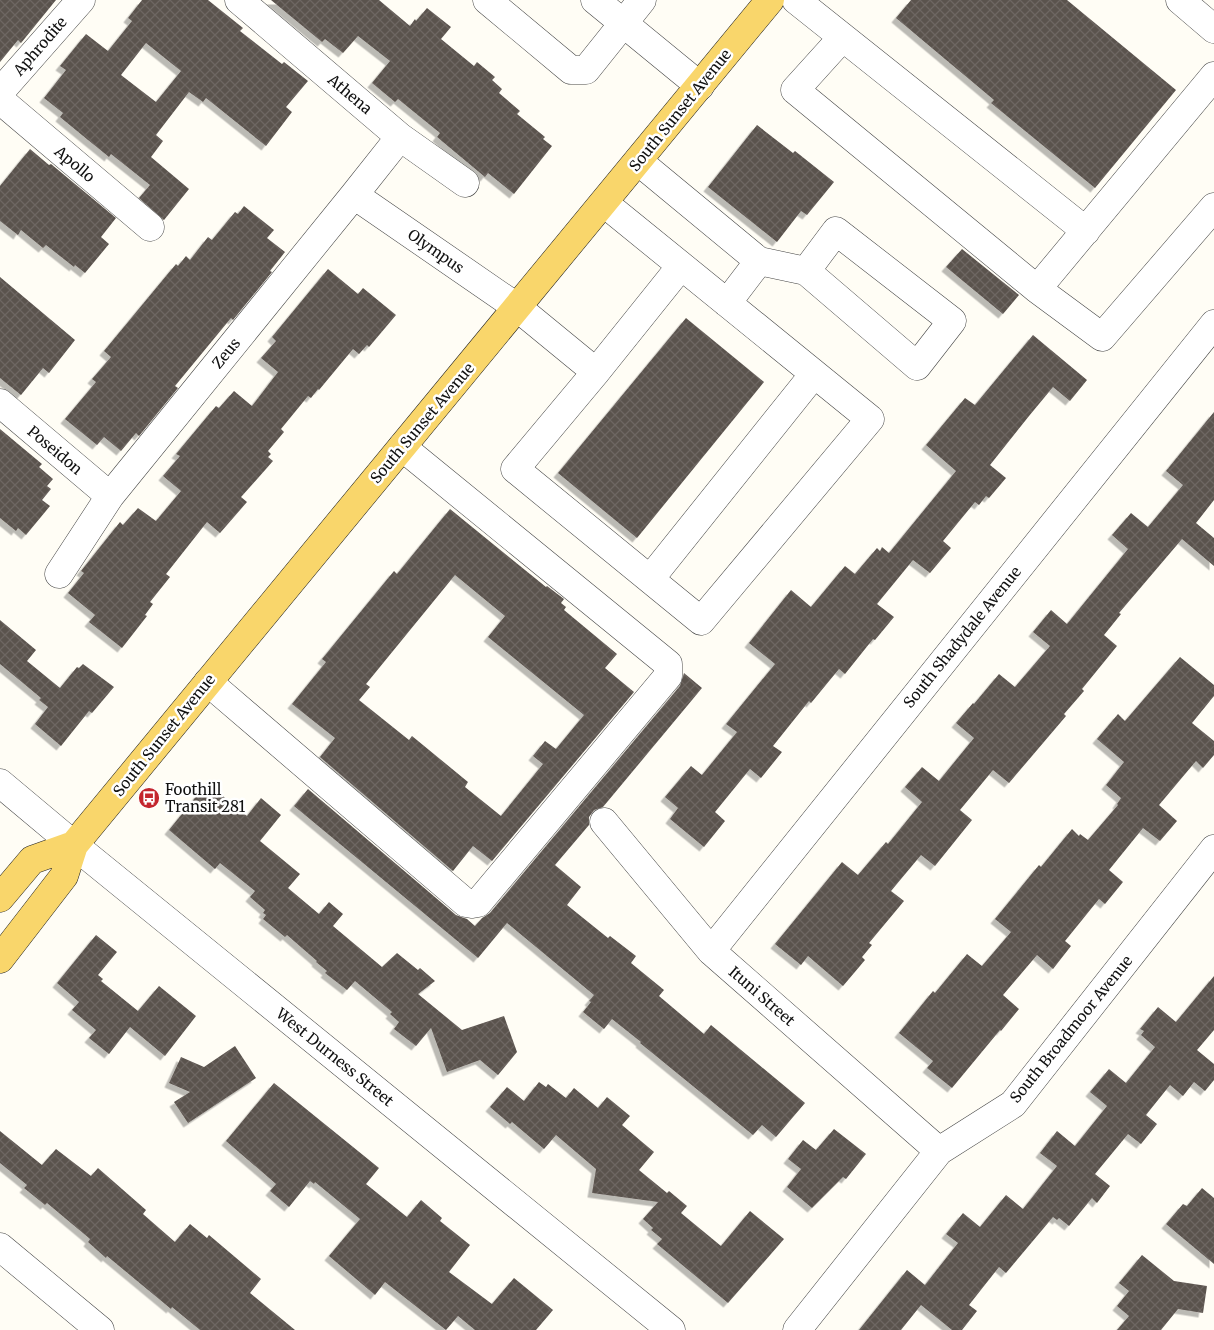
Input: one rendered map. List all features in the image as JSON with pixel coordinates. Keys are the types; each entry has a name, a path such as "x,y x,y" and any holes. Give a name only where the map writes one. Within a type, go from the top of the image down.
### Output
{"main road":[{"name":"South Sunset Avenue","path":"0,959 64,876 74,845 770,0"},
{"path":"0,898 32,860 74,845"}],"street":[{"name":"Aphrodite","path":"0,92 81,0"},
{"name":"Athena","path":"239,0 400,136 465,183"},
{"path":"486,0 571,70 586,70 642,0"},
{"path":"595,0 700,86"},
{"path":"796,0 1086,231"},
{"path":"1180,0 1214,29"},
{"path":"842,38 795,90 1037,289 1102,337 1214,207"},
{"path":"1037,289 1210,91"},
{"name":"Apollo","path":"0,100 150,227"},
{"name":"Zeus","path":"59,574 110,496 400,136"},
{"path":"638,161 758,261 806,271 917,366 952,321 836,231 806,271"},
{"name":"Olympus","path":"354,195 518,308 596,372"},
{"path":"604,203 870,419 701,621 515,468 596,372 681,266"},
{"path":"727,303 758,261"},
{"name":"South Shadydale Avenue","path":"711,951 1214,324"},
{"path":"650,579 814,374"},
{"name":"Poseidon","path":"0,403 110,496"},
{"path":"208,682 466,903 472,904 478,903 668,676 668,664 402,447"},
{"name":"West Durness Street","path":"0,783 672,1330"},
{"name":"Ituni Street","path":"604,822 711,951 939,1151"},
{"name":"South Broadmoor Avenue","path":"797,1330 939,1151 1013,1104 1214,848"},
{"path":"0,1247 100,1330"}],"building":[{"path":"0,0 56,0 21,43 18,40 0,62"},
{"path":"142,0 208,0 243,28 240,31 282,64 284,62 308,81 286,107 292,112 266,146 206,98 203,102 189,92 156,135 163,141 151,157 189,189 164,220 139,198 150,185 111,154 109,157 88,140 60,117 63,113 44,98 66,70 60,66 86,34 108,51 132,21 128,18","holes":["146,43 181,71 156,102 121,75"]},
{"path":"271,0 379,0 410,26 427,8 451,27 441,39 474,66 477,62 495,77 492,80 502,89 499,93 520,111 517,114 545,137 543,139 552,146 514,194 488,173 485,177 437,137 440,133 398,99 395,102 372,83 390,61 358,36 343,53 325,39 322,42"},
{"path":"911,0 1067,0 1176,90 1095,188 991,103 994,100 896,18"},
{"path":"757,125 793,153 795,151 834,182 807,215 801,211 777,242 708,187"},
{"path":"30,149 116,218 101,237 109,244 85,273 75,265 74,267 46,245 43,248 21,230 18,235 0,221 0,186"},
{"path":"244,206 274,230 267,238 285,252 270,271 272,272 233,320 231,318 175,386 178,388 139,436 136,433 121,451 104,437 97,445 65,419 96,382 92,379 111,357 104,351 176,264 178,266 186,256 190,260 208,237 212,240 235,212 238,214"},
{"path":"962,249 1019,295 1003,314 946,267"},
{"path":"328,269 358,294 363,288 396,315 369,347 367,345 359,354 353,349 319,390 311,398 308,396 281,429 284,432 268,451 271,454 268,457 273,461 241,497 247,502 220,533 207,522 166,574 170,577 150,602 153,604 145,615 147,616 122,648 89,622 95,615 68,593 84,573 81,571 120,522 123,525 138,508 156,521 181,491 163,476 180,456 176,454 216,406 219,408 234,391 252,406 278,372 261,358 276,341 272,337"},
{"path":"0,277 75,340 49,373 43,368 21,395 0,378"},
{"path":"686,318 764,382 637,538 558,473"},
{"path":"1033,335 1087,380 1070,401 1053,387 1029,416 990,465 1006,478 989,498 986,496 979,505 975,502 943,541 951,548 930,573 913,560 877,604 894,617 875,640 873,639 845,674 839,669 811,703 809,701 773,746 782,752 761,778 750,769 715,812 725,821 704,847 670,819 678,808 665,797 691,766 702,775 737,732 726,724 775,664 749,643 791,590 811,607 845,566 855,574 877,548 880,551 882,547 889,553 956,471 926,445 965,398 975,405"},
{"path":"1214,412 1214,500 1196,523 1214,538 1214,566 1182,539 1119,613 1121,614 1104,635 1117,646 1082,689 1084,691 1064,714 1066,716 1009,783 993,770 960,810 972,820 935,866 921,855 891,891 904,901 869,943 872,945 862,957 865,960 843,986 808,956 801,965 775,944 842,862 858,875 886,842 888,844 922,802 905,787 922,767 939,781 974,738 956,723 999,674 1015,687 1050,646 1033,632 1051,610 1067,624 1128,549 1112,535 1131,513 1148,527 1183,485 1166,471"},
{"path":"0,429 42,464 39,467 53,479 47,486 51,489 42,500 50,506 26,535 18,528 16,531 0,518"},
{"path":"450,509 546,587 564,599 561,603 566,607 564,610 617,654 605,668 634,692 492,861 473,846 453,871 320,757 335,738 292,704 326,662 322,659 394,571 397,574","holes":["455,575 505,616 488,637 584,715 556,749 545,741 533,756 543,764 501,816 465,787 468,782 412,736 409,740 359,700 370,687 366,684"]},
{"path":"0,620 36,650 27,661 60,688 77,667 79,668 83,664 114,687 92,713 89,711 61,746 35,724 48,707 39,700 41,698 0,664"},
{"path":"1180,657 1214,685 1214,696 1192,723 1214,741 1214,755 1203,768 1196,761 1159,805 1177,821 1160,841 1143,828 1109,870 1123,882 1105,904 1099,899 1065,941 1071,946 1053,969 1037,955 1003,995 1019,1009 952,1088 927,1068 933,1061 899,1033 933,991 935,993 967,954 982,966 1011,932 995,919 1039,865 1041,867 1072,829 1079,836 1080,834 1088,840 1118,805 1121,798 1106,785 1124,762 1097,739 1118,714 1125,721"},
{"path":"684,673 702,688 603,807 594,810 589,817 589,825 555,865 581,887 567,905 608,938 610,936 636,956 631,963 664,990 659,996 704,1034 711,1025 805,1103 776,1137 762,1125 753,1135 612,1019 604,1029 583,1012 594,995 507,923 478,958 294,806 308,789 456,915 467,919 475,926 490,913 680,686"},
{"path":"207,783 247,816 261,798 281,815 260,841 300,874 288,888 319,914 329,902 343,914 333,926 382,967 397,953 418,970 420,968 435,981 418,994 462,1030 504,1016 517,1052 498,1075 480,1060 447,1072 431,1028 416,1046 394,1029 399,1022 390,1014 392,1012 355,981 347,990 325,973 327,971 287,935 285,937 263,919 266,915 263,913 265,910 250,897 255,891 220,863 215,869 169,830"},
{"path":"96,935 117,952 98,975 103,979 101,981 138,1011 159,986 196,1016 165,1056 130,1027 109,1054 89,1038 96,1030 72,1010 79,1002 57,983"},
{"path":"1214,976 1214,1030 1197,1050 1214,1064 1214,1080 1205,1091 1194,1082 1183,1096 1170,1085 1146,1115 1157,1124 1141,1144 1128,1134 1095,1174 1110,1186 1097,1203 1092,1198 1069,1226 1059,1218 1057,1220 1053,1217 1006,1273 999,1267 969,1305 977,1311 962,1330 952,1330 921,1305 901,1330 859,1330 907,1270 925,1285 958,1243 946,1234 963,1213 980,1227 1006,1195 1023,1209 1057,1166 1040,1153 1057,1131 1075,1146 1107,1106 1090,1092 1109,1069 1126,1083 1155,1047 1141,1035 1144,1031 1140,1029 1158,1007 1176,1022"},
{"path":"235,1046 256,1078 188,1123 174,1102 190,1092 169,1083 181,1057 204,1067"},
{"path":"539,1082 546,1087 548,1084 566,1098 574,1088 598,1108 607,1097 630,1116 622,1125 654,1152 639,1170 667,1193 669,1191 687,1206 681,1213 721,1246 750,1211 784,1239 728,1303 657,1244 662,1239 651,1230 653,1228 643,1219 658,1202 592,1193 596,1169 556,1135 544,1149 512,1122 510,1124 490,1107 507,1087 524,1101"},
{"path":"274,1083 379,1168 366,1184 407,1217 421,1200 442,1218 440,1221 470,1245 449,1272 492,1304 514,1278 553,1310 536,1330 475,1330 458,1316 446,1330 385,1282 375,1295 329,1256 360,1219 315,1182 314,1184 310,1181 289,1207 270,1191 276,1184 226,1141"},
{"path":"834,1129 866,1154 846,1179 843,1177 812,1208 787,1187 801,1169 788,1159 803,1140 816,1150"},
{"path":"0,1131 42,1165 56,1149 91,1176 98,1168 146,1210 143,1214 175,1242 190,1224 207,1238 209,1235 261,1279 250,1293 295,1330 200,1330 172,1307 171,1309 107,1256 106,1258 88,1242 90,1239 47,1203 45,1205 24,1188 27,1185 0,1163"},
{"path":"1202,1188 1214,1198 1214,1264 1166,1224 1183,1204 1187,1206"},
{"path":"1142,1255 1174,1281 1207,1286 1203,1313 1178,1309 1161,1330 1117,1330 1129,1316 1117,1306 1129,1291 1119,1283"}],"place":[{"name":"Foothill Transit 281","path":"149,798"}]}
